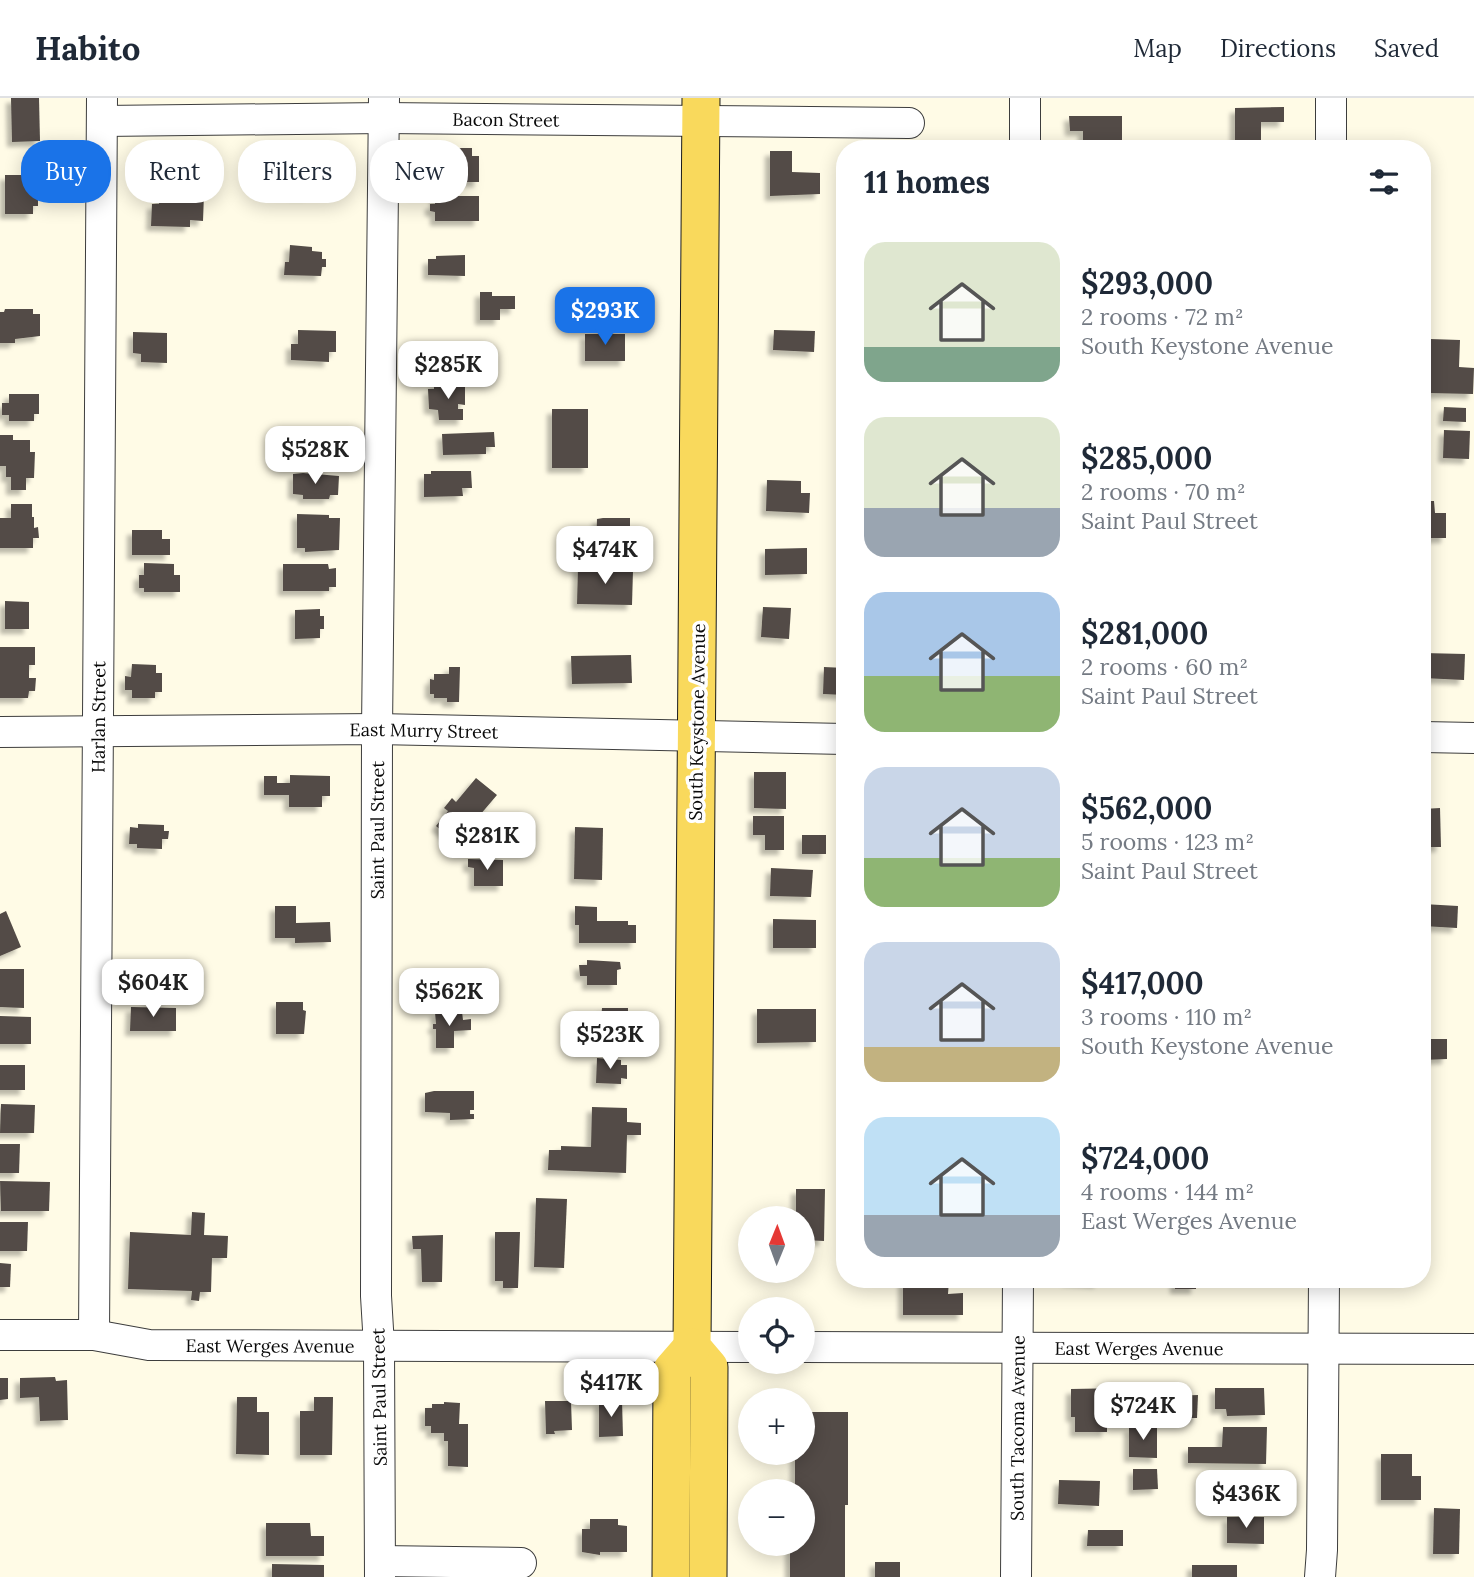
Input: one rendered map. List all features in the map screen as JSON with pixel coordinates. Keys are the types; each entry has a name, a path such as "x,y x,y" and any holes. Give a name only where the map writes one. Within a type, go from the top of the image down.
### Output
{"main road":[{"name":"South Keystone Avenue","path":"692,1347 701,109"},
{"path":"671,1577 672,1370 692,1347 709,1367 708,1577"}],"street":[{"path":"1025,98 1025,140"},
{"path":"1331,98 1331,140"},
{"name":"Saint Paul Street","path":"384,108 377,730 376,1296 379,1346 380,1569 521,1563"},
{"name":"Bacon Street","path":"102,109 701,109 909,123"},
{"name":"Harlan Street","path":"94,1335 102,109"},
{"name":"East Murry Street","path":"0,732 97,729 377,730 836,739"},
{"path":"1431,737 1474,738"},
{"name":"South Tacoma Avenue","path":"1016,1577 1018,1288"},
{"path":"1320,1577 1324,1288"},
{"name":"East Werges Avenue","path":"0,1335 94,1335 149,1345 738,1347"},
{"name":"East Werges Avenue","path":"815,1347 1474,1349"}],"building":[{"path":"11,98 39,98 40,140 12,142"},
{"path":"1284,107 1284,122 1261,122 1261,140 1235,140 1235,108"},
{"path":"1069,116 1122,116 1122,140 1083,140 1083,131 1070,131"},
{"path":"468,148 472,148 472,156 479,156 479,182 468,182"},
{"path":"770,151 792,151 792,172 820,173 820,194 770,196"},
{"path":"5,175 21,175 21,203 38,203 38,206 33,206 33,214 5,214"},
{"path":"468,196 479,196 479,221 435,221 435,212 430,211 430,204 468,203"},
{"path":"204,203 203,221 190,220 190,227 151,226 152,204"},
{"path":"290,245 312,247 312,251 322,252 326,267 322,267 321,276 284,275 285,262 289,262"},
{"path":"465,255 465,276 428,275 428,259 436,259 436,256"},
{"path":"480,292 492,292 492,296 515,296 515,309 500,309 500,320 480,320"},
{"path":"5,309 33,309 33,314 40,314 40,336 15,339 15,343 0,343 0,312"},
{"path":"298,330 336,331 336,352 329,352 329,362 291,360 291,344 298,344"},
{"path":"774,330 815,331 814,352 773,350"},
{"path":"133,332 167,333 167,363 141,362 141,354 133,353"},
{"path":"585,334 625,334 625,361 585,361"},
{"path":"1431,339 1460,340 1459,367 1474,368 1473,394 1431,393"},
{"path":"434,383 465,384 465,405 458,404 458,409 463,409 463,420 439,420 438,410 429,409 428,389 434,389"},
{"path":"9,394 39,394 39,414 34,414 34,421 9,421 9,415 2,415 2,403 9,403"},
{"path":"1444,407 1466,408 1466,422 1443,421"},
{"path":"552,409 588,409 588,468 552,468"},
{"path":"1444,430 1470,431 1469,459 1443,458"},
{"path":"494,432 495,447 486,447 486,454 443,455 442,434"},
{"path":"0,435 13,435 13,440 30,440 30,452 35,452 34,478 26,478 26,490 11,490 11,477 6,477 6,466 0,466"},
{"path":"431,471 471,471 472,488 462,488 463,496 424,497 424,474 431,474"},
{"path":"293,474 339,476 338,495 330,495 329,499 303,499 303,495 293,494"},
{"path":"767,480 801,481 801,493 810,493 809,513 766,511"},
{"path":"1431,501 1434,501 1435,513 1446,513 1446,538 1431,538"},
{"path":"11,504 32,504 34,528 38,527 39,538 33,538 33,548 0,548 0,518 11,518"},
{"path":"297,514 340,518 339,550 305,552 305,548 297,548"},
{"path":"630,518 630,545 596,545 597,519"},
{"path":"132,530 162,530 162,539 170,539 170,555 132,555"},
{"path":"807,548 807,574 765,575 765,549"},
{"path":"144,563 174,564 174,575 180,575 180,592 144,592 144,588 139,588 139,575 144,575"},
{"path":"283,564 328,564 329,569 336,568 336,587 329,587 329,591 283,591"},
{"path":"578,567 633,570 632,605 577,604"},
{"path":"5,601 29,602 29,629 5,629"},
{"path":"763,607 791,608 789,639 761,637"},
{"path":"320,609 320,616 324,616 324,629 320,629 320,638 295,639 295,610"},
{"path":"0,647 35,647 35,665 29,665 29,678 36,678 35,691 29,691 28,698 0,698"},
{"path":"1431,653 1465,654 1464,680 1431,678"},
{"path":"631,655 632,683 572,684 571,656"},
{"path":"132,664 156,665 156,673 162,673 162,692 155,692 155,698 132,698 132,690 125,690 125,676 131,677"},
{"path":"449,667 460,667 459,702 447,702 447,698 434,698 434,694 430,694 430,679 434,680 434,674 449,674"},
{"path":"824,667 836,668 836,695 823,694"},
{"path":"754,772 786,772 786,809 754,808"},
{"path":"290,775 330,776 330,796 322,796 322,807 289,807 289,795 264,795 264,776 277,776 277,783 290,783"},
{"path":"476,778 497,795 456,843 436,826 448,811 444,808 452,798 456,802"},
{"path":"1440,808 1441,847 1431,847 1431,809"},
{"path":"753,816 784,816 784,850 765,850 765,835 753,835"},
{"path":"138,824 164,825 164,831 169,831 168,839 162,839 162,849 137,848 137,844 129,844 130,827 138,828"},
{"path":"575,827 603,828 602,880 574,879"},
{"path":"802,835 826,835 826,854 802,854"},
{"path":"468,859 503,860 503,886 474,886 474,868 468,867"},
{"path":"771,868 813,870 811,897 770,896"},
{"path":"1431,904 1458,906 1457,928 1431,926"},
{"path":"275,906 296,906 296,923 330,922 331,942 295,943 295,938 275,938"},
{"path":"575,906 597,907 597,921 628,921 628,925 636,925 636,943 579,943"},
{"path":"6,911 21,947 0,956 0,914"},
{"path":"773,919 816,920 816,948 773,948"},
{"path":"587,960 620,962 617,985 587,985 587,976 580,976 579,965 587,965"},
{"path":"0,969 24,969 24,1008 0,1007"},
{"path":"276,1002 303,1002 303,1010 306,1011 304,1034 276,1034"},
{"path":"131,1007 176,1008 176,1031 130,1031"},
{"path":"602,1008 628,1008 628,1013 636,1013 635,1031 594,1032 594,1037 574,1036 574,1014 594,1015 594,1019 601,1019"},
{"path":"757,1009 816,1009 816,1042 757,1043"},
{"path":"435,1012 462,1012 463,1020 471,1019 471,1030 454,1031 454,1048 436,1048 436,1029 433,1029 433,1024 436,1024"},
{"path":"0,1016 31,1017 31,1044 0,1044"},
{"path":"1431,1039 1447,1039 1447,1059 1431,1060"},
{"path":"597,1058 621,1060 621,1065 627,1065 627,1079 621,1078 621,1084 596,1083"},
{"path":"0,1065 25,1065 25,1090 0,1090"},
{"path":"474,1091 474,1110 470,1110 470,1114 474,1114 474,1119 450,1120 450,1113 425,1112 425,1093"},
{"path":"1,1104 35,1105 34,1133 0,1133"},
{"path":"592,1107 627,1108 627,1122 641,1123 641,1135 627,1135 626,1173 548,1170 549,1150 561,1150 561,1146 591,1147"},
{"path":"0,1144 20,1144 19,1173 0,1173"},
{"path":"0,1181 50,1182 49,1211 1,1211"},
{"path":"796,1189 825,1189 824,1241 816,1241 816,1206 796,1206"},
{"path":"536,1198 567,1199 564,1268 534,1267"},
{"path":"192,1212 205,1213 204,1235 228,1236 227,1258 212,1258 211,1292 200,1292 199,1301 191,1300 192,1291 128,1289 130,1232 191,1235"},
{"path":"0,1222 28,1222 27,1251 0,1251"},
{"path":"495,1232 520,1232 518,1288 503,1288 503,1281 495,1281"},
{"path":"443,1235 442,1282 422,1282 421,1249 413,1249 412,1236"},
{"path":"0,1263 11,1264 10,1287 0,1287"},
{"path":"903,1288 948,1288 948,1294 963,1293 963,1315 903,1315"},
{"path":"55,1377 56,1381 67,1380 68,1420 40,1421 39,1397 20,1398 20,1378"},
{"path":"0,1378 8,1378 8,1399 0,1400"},
{"path":"1126,1388 1126,1408 1107,1408 1107,1432 1075,1432 1075,1417 1071,1417 1071,1389"},
{"path":"1215,1388 1264,1388 1265,1415 1227,1416 1226,1409 1215,1409"},
{"path":"1198,1395 1197,1418 1173,1418 1173,1396"},
{"path":"237,1397 257,1397 257,1412 269,1412 269,1455 236,1454"},
{"path":"314,1397 333,1397 332,1455 300,1455 300,1411 314,1411"},
{"path":"545,1401 571,1401 572,1430 546,1434"},
{"path":"622,1401 623,1436 599,1437 599,1402"},
{"path":"460,1403 459,1424 468,1424 468,1467 448,1466 448,1441 444,1441 444,1433 431,1433 431,1426 425,1426 425,1408 432,1408 432,1404"},
{"path":"815,1412 848,1412 845,1577 790,1577 790,1556 815,1556 815,1479 795,1479 795,1465 815,1465"},
{"path":"1129,1427 1157,1428 1157,1458 1129,1457"},
{"path":"1223,1427 1267,1427 1266,1464 1188,1463 1188,1447 1222,1447"},
{"path":"1381,1454 1412,1454 1412,1476 1421,1476 1421,1500 1381,1500"},
{"path":"1133,1469 1157,1469 1158,1489 1133,1490"},
{"path":"1059,1480 1100,1481 1099,1506 1058,1504"},
{"path":"1434,1508 1460,1509 1459,1554 1433,1554"},
{"path":"1227,1517 1264,1517 1264,1544 1227,1543"},
{"path":"590,1519 618,1519 618,1525 627,1526 627,1552 600,1552 600,1555 582,1552 582,1529 590,1529"},
{"path":"266,1523 310,1523 311,1536 324,1536 324,1556 266,1556"},
{"path":"1088,1530 1123,1530 1123,1546 1087,1546"},
{"path":"875,1562 900,1562 900,1577 875,1577"},
{"path":"272,1564 324,1565 324,1577 272,1577"},
{"path":"1192,1565 1237,1565 1237,1577 1192,1577"}]}
